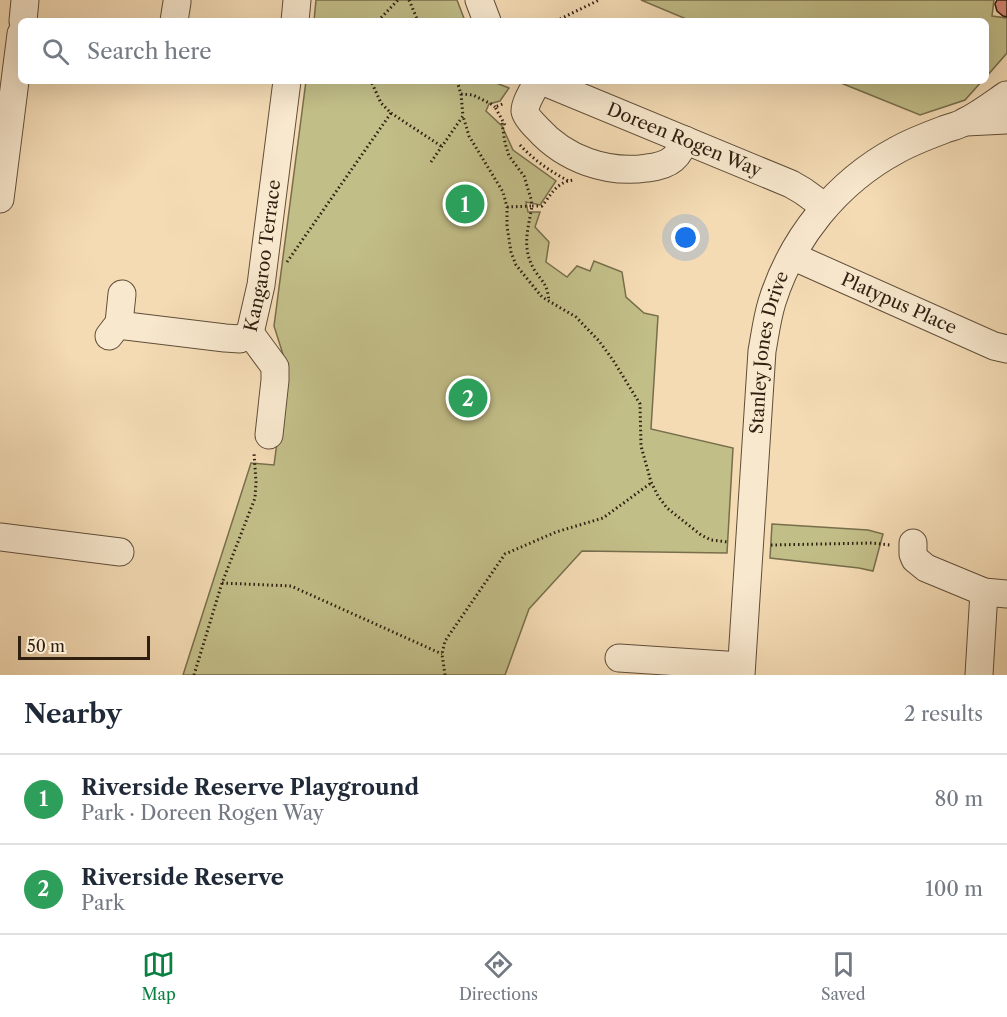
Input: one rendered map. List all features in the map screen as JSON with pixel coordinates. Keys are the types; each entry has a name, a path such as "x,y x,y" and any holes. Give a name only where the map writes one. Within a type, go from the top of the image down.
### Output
{"street":[{"path":"22,18 25,0"},
{"path":"294,18 297,0"},
{"path":"479,0 486,18"},
{"path":"0,199 4,136 18,52"},
{"name":"Kangaroo Terrace","path":"122,294 113,330 240,339 250,333 261,285 287,84"},
{"path":"538,84 526,106 526,114 548,139 581,160 607,168 635,170 651,168 672,160 679,153 685,140"},
{"name":"Doreen Rogen Way","path":"547,84 790,184 825,207"},
{"path":"1007,93 1007,101"},
{"name":"Stanley Jones Drive","path":"741,670 762,351 779,283 808,229 825,207 859,174 897,150 964,122 1007,93"},
{"name":"Stanley Jones Drive","path":"964,122 1007,120"},
{"name":"Platypus Place","path":"792,256 994,346 1007,349"},
{"path":"250,333 275,367 275,380 261,444"},
{"path":"0,537 120,552"},
{"path":"913,546 915,560 926,568 996,593 979,675"},
{"path":"620,658 741,670"}],"path":[{"path":"381,18 398,0"},
{"path":"409,0 417,18"},
{"path":"562,18 598,0"},
{"path":"372,84 381,103 441,146"},
{"path":"458,84 462,116 474,144 500,186 507,207 513,259 542,297 576,317 613,360 640,404 641,446 651,483 667,508 701,535 711,540 763,545 872,543 913,546"},
{"path":"461,94 472,95 495,107"},
{"path":"261,285 279,274 392,112"},
{"path":"430,162 462,116"},
{"path":"502,121 509,156 526,180 532,206 527,226 528,253 536,273 548,290 549,301"},
{"path":"507,207 542,206 561,183 568,181"},
{"path":"194,675 222,583 255,498 261,444"},
{"path":"445,675 442,654 445,640 506,554 556,532 603,518 651,483"},
{"path":"222,583 291,586 442,654"}],"shaded area":[{"path":"316,0 457,0 464,18 314,18"},
{"path":"641,0 994,0 992,16 1007,18 1007,53 989,74 989,18 684,18"},
{"path":"306,84 499,84 509,88 500,101 489,104 486,111 502,126 513,150 556,181 540,205 526,202 528,212 540,212 535,227 549,242 546,262 567,277 577,266 590,271 594,261 622,272 626,297 644,313 658,316 651,429 733,448 727,553 582,551 529,609 505,675 183,675 251,463 274,465 287,367 274,326"},
{"path":"843,84 979,84 965,100 920,115"},
{"path":"772,524 868,530 883,534 873,571 770,558"}],"building":[{"path":"997,0 1007,0 1007,17 997,11 995,4"}],"place":[{"name":"Riverside Reserve Playground","path":"465,204"},
{"name":"Riverside Reserve","path":"468,398"}]}
